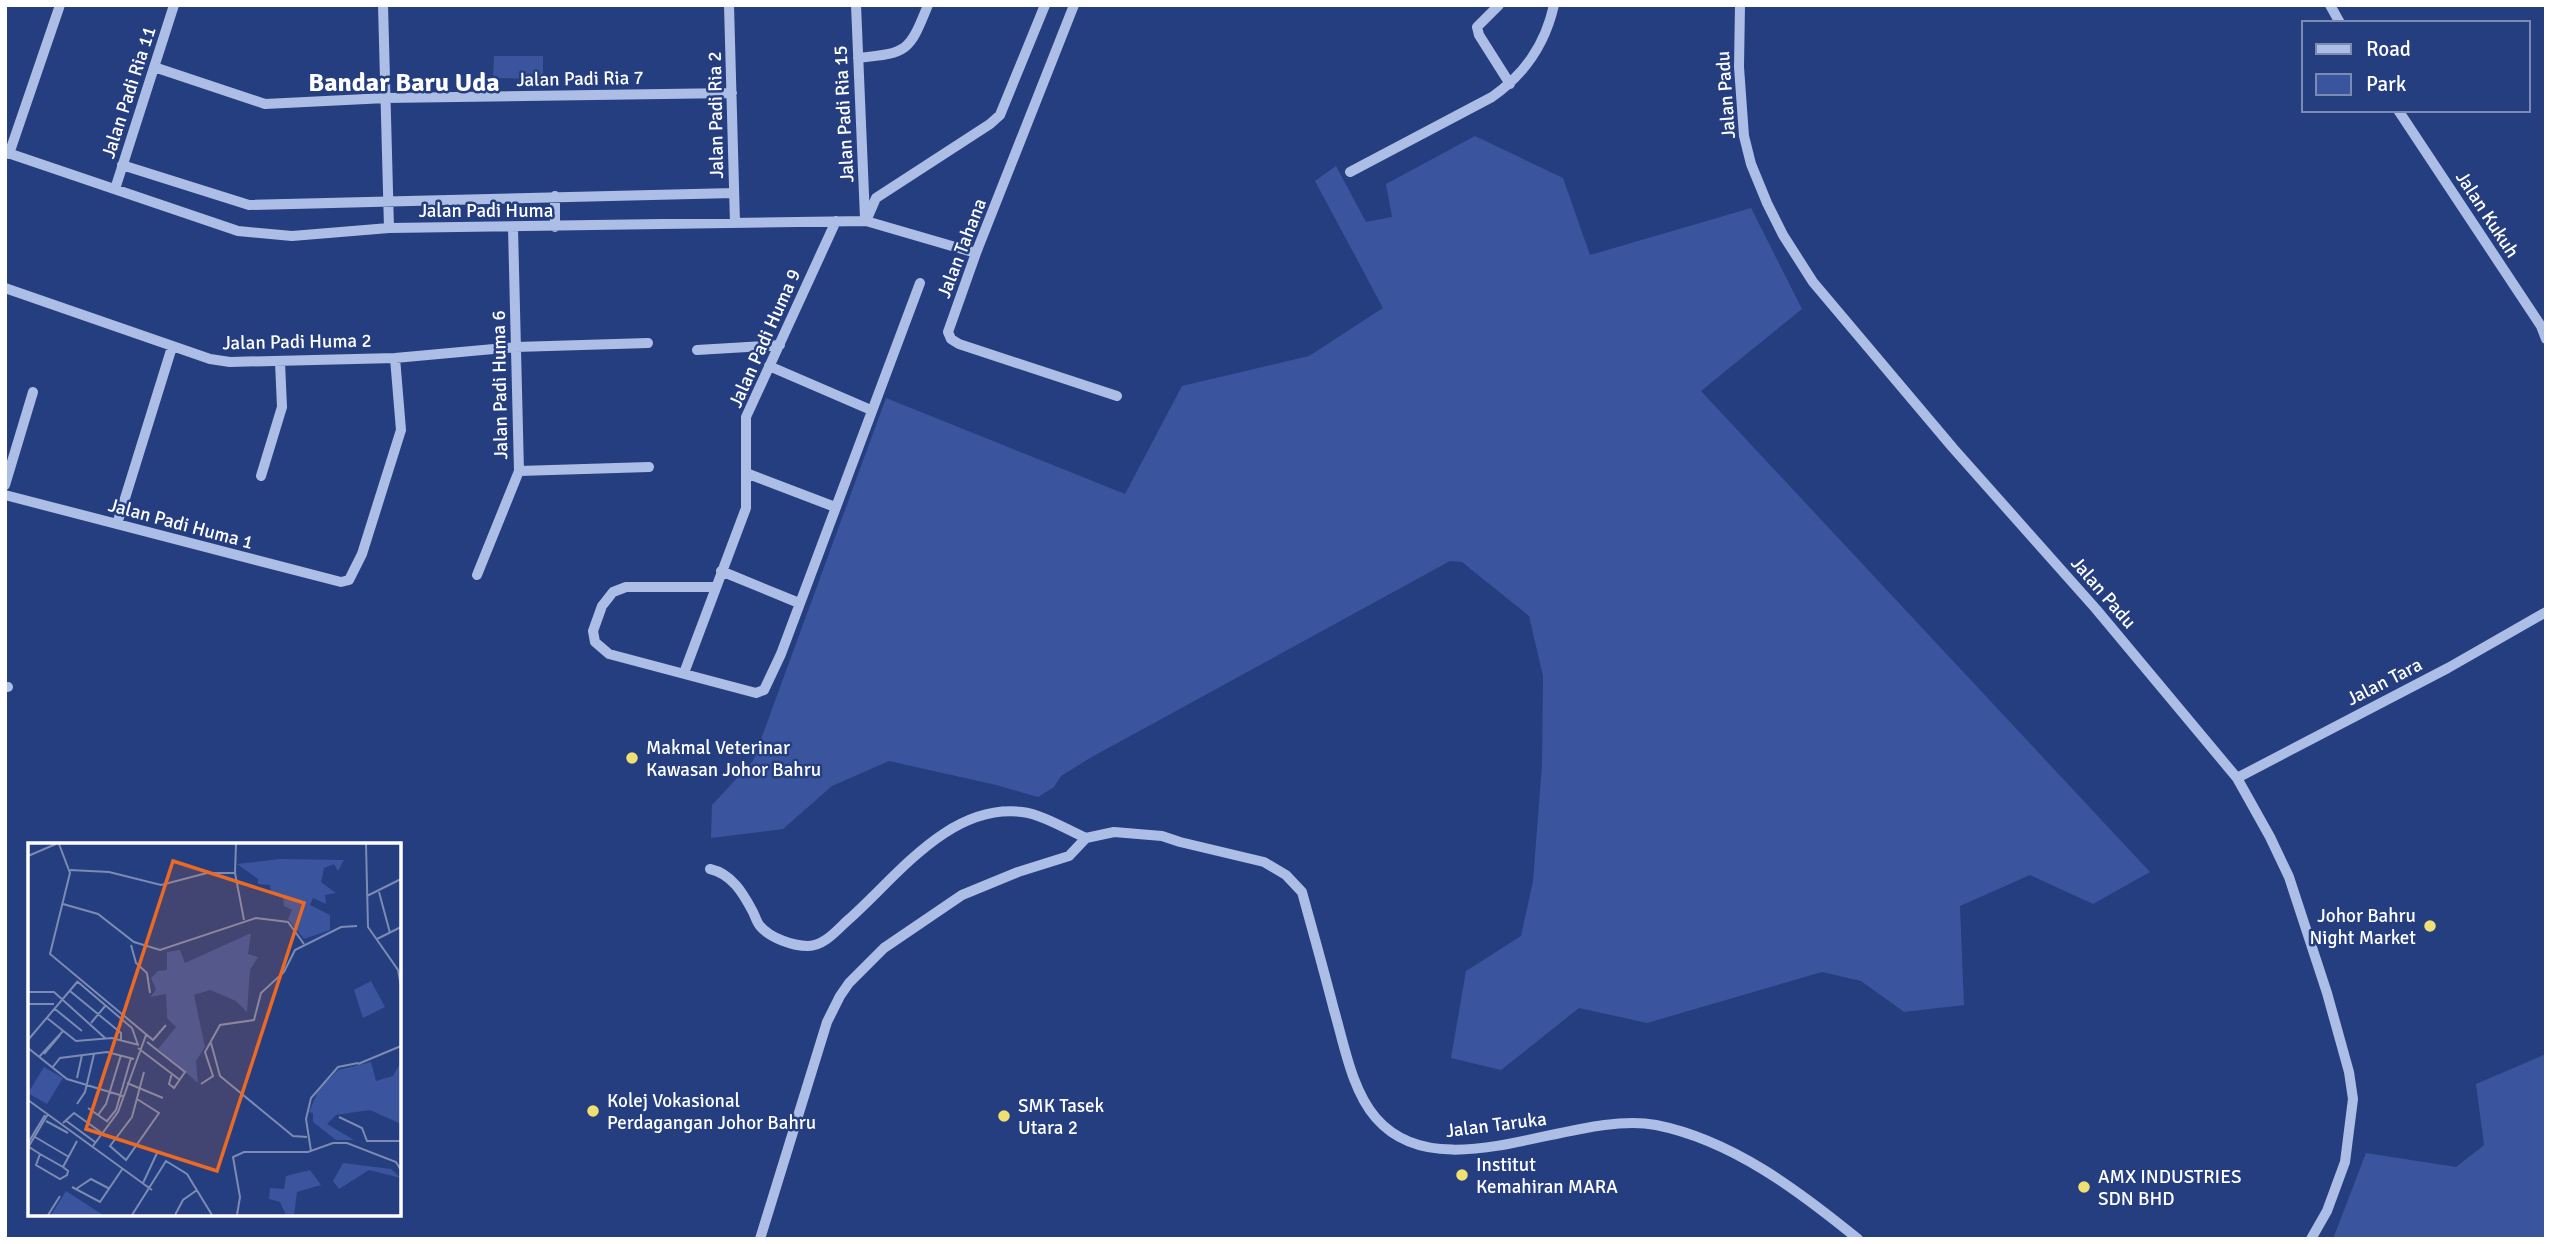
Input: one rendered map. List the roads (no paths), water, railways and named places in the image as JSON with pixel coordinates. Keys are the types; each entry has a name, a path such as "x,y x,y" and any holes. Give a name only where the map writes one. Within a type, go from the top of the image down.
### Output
{"street":[{"path":"7,153 60,5"},
{"name":"Jalan Padi Ria 11","path":"114,188 174,5"},
{"path":"383,5 389,228"},
{"name":"Jalan Padi Ria 2","path":"729,5 735,223"},
{"name":"Jalan Padi Ria 15","path":"856,5 866,221"},
{"path":"858,58 892,55 906,48 917,33 928,5"},
{"path":"866,221 876,198 1000,116 1045,5"},
{"name":"Jalan Tahana","path":"1074,5 976,253 948,332 951,339 959,344 1117,396"},
{"path":"1499,5 1477,27 1510,84"},
{"path":"1350,172 1492,97 1510,84 1530,63 1555,5"},
{"name":"Jalan Padu","path":"1740,5 1739,67 1744,136 1751,163 1783,235 1813,282 1953,448 2096,609 2237,778 2289,877 2327,993 2349,1072 2353,1099 2345,1162 2327,1211 2311,1239"},
{"path":"2330,5 2339,21"},
{"name":"Jalan Padi Ria 7","path":"154,67 265,104 386,98 732,93"},
{"name":"Jalan Kukuh","path":"2399,112 2527,305 2546,339"},
{"name":"Jalan Padi Huma","path":"7,153 238,232 292,236 389,228 866,221 976,253"},
{"name":"Jalan Padi Huma","path":"122,165 249,205 734,193"},
{"path":"555,196 555,227"},
{"name":"Jalan Padi Huma 9","path":"684,673 746,508 746,417 836,221"},
{"name":"Jalan Padi Huma 6","path":"477,575 519,471 513,228"},
{"path":"716,587 626,587 613,592 602,606 593,631 595,642 609,654 756,693 766,688 920,283"},
{"name":"Jalan Padi Huma 2","path":"5,288 172,347 220,361 395,358 516,347 648,344"},
{"path":"697,350 780,345"},
{"path":"117,524 172,347"},
{"name":"Jalan Padi Huma 1","path":"5,495 341,582 349,580 362,554 401,430 395,358"},
{"path":"261,476 282,407 280,362"},
{"path":"769,366 871,410"},
{"path":"5,485 33,392"},
{"path":"519,471 649,467"},
{"path":"746,473 835,507"},
{"path":"721,571 799,603"},
{"name":"Jalan Tara","path":"2237,778 2448,668 2546,612"},
{"path":"710,869 723,872 743,893 760,927 786,942 810,946 825,941 877,894 914,855 948,831 970,820 994,812 1024,812 1086,838 1069,856 1018,872 962,895 884,948 849,984 827,1022 760,1239"},
{"name":"Jalan Taruka","path":"1086,838 1114,832 1162,836 1264,862 1286,875 1302,892 1353,1078 1376,1118 1404,1140 1430,1148 1460,1149 1622,1122 1655,1125 1692,1134 1732,1152 1823,1210 1857,1239"}],"place":[{"name":"Makmal Veterinar Kawasan Johor Bahru","path":"632,758"},
{"name":"Johor Bahru Night Market","path":"2430,926"},
{"name":"Kolej Vokasional Perdagangan Johor Bahru","path":"593,1111"},
{"name":"SMK Tasek Utara 2","path":"1004,1116"},
{"name":"Institut Kemahiran MARA","path":"1462,1175"},
{"name":"AMX INDUSTRIES SDN BHD","path":"2084,1187"}],"district":[{"name":"Bandar Baru Uda","path":"404,82"}]}
